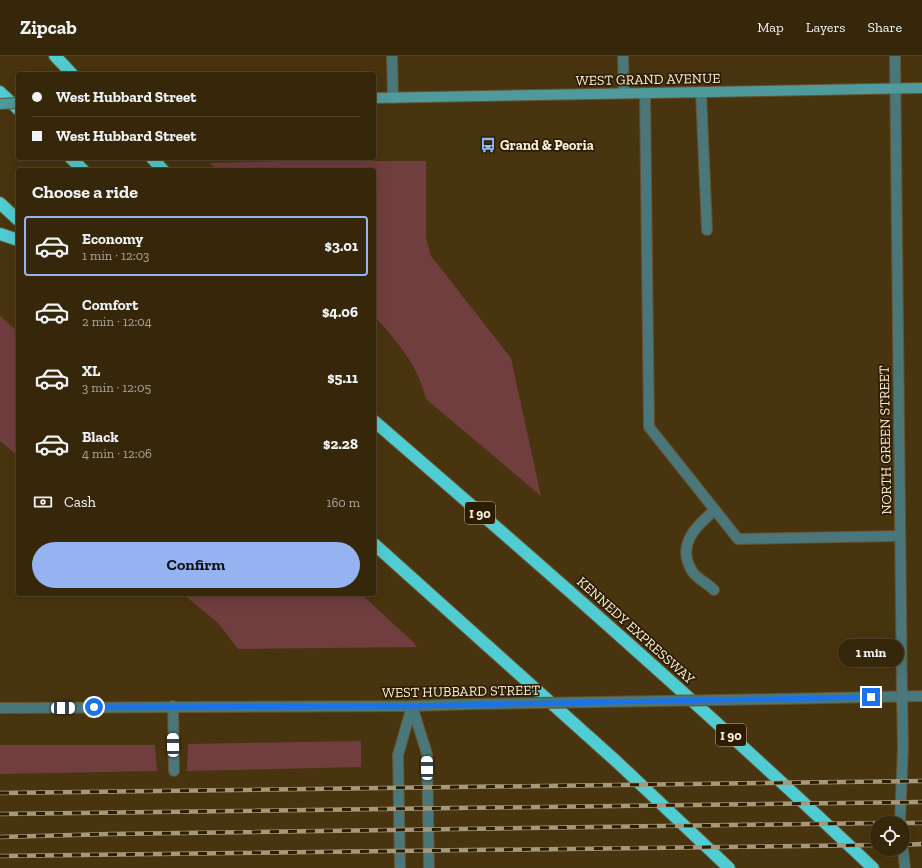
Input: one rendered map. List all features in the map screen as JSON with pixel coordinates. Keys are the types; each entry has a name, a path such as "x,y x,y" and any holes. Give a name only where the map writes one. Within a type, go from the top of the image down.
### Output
{"highway":[{"path":"55,56 70,72"},
{"path":"0,92 16,107"},
{"path":"73,160 82,168"},
{"path":"154,160 161,168"},
{"path":"0,203 16,218"},
{"path":"0,234 16,239"},
{"name":"KENNEDY EXPRESSWAY","path":"376,423 586,605 709,715 873,868"},
{"path":"376,546 617,762 729,868"}],"main road":[{"name":"WEST GRAND AVENUE","path":"376,98 922,88"},
{"path":"0,104 16,103"}],"street":[{"path":"392,56 393,98"},
{"path":"623,56 624,93"},
{"name":"NORTH GREEN STREET","path":"895,56 903,746 900,816"},
{"path":"701,92 707,230"},
{"path":"645,93 649,427 738,539 900,536"},
{"path":"714,590 693,572 686,556 689,538 696,526 715,510"},
{"name":"WEST HUBBARD STREET","path":"0,708 412,706 922,696"},
{"path":"173,706 174,771"},
{"path":"400,868 398,755 412,706"},
{"path":"412,706 426,754 429,868"},
{"path":"903,856 904,868"}],"shaded area":[{"path":"286,161 426,161 426,238 431,256 511,358 541,496 426,399 418,375 406,354 376,318 376,168 215,168 209,163"},
{"path":"0,316 16,330 16,454 0,441"},
{"path":"185,596 363,596 417,647 238,649 218,623"},
{"path":"361,741 361,767 187,771 188,744"},
{"path":"0,745 155,745 157,771 0,774"}],"railway":[{"path":"0,793 922,781"},
{"path":"0,814 922,802"},
{"path":"0,837 111,834 870,823"},
{"path":"910,823 922,823"},
{"path":"910,845 922,844"},
{"path":"0,856 870,845"}],"place":[{"name":"Grand & Peoria","path":"488,145"}],"route":[{"path":"94,707 412,706 871,697"}]}
